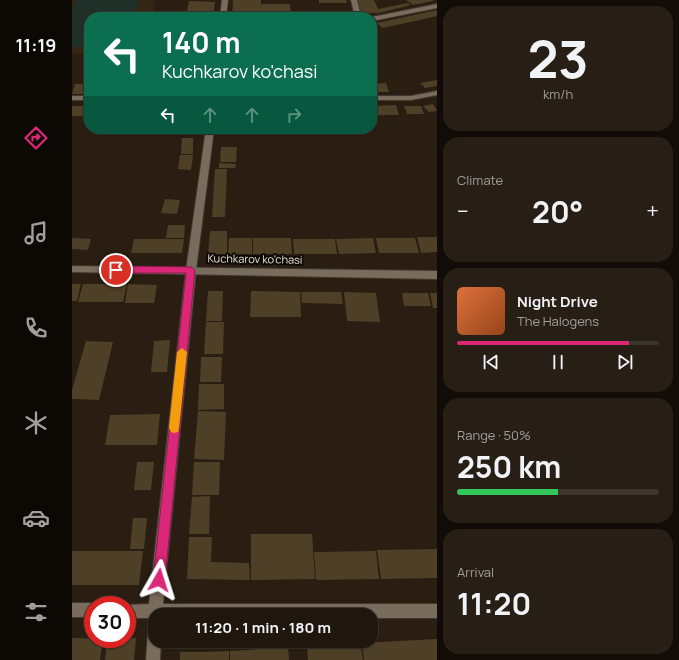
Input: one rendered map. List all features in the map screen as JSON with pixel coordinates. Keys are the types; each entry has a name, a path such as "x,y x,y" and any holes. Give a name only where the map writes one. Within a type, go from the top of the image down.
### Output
{"street":[{"path":"224,12 225,0"},
{"path":"354,0 357,12"},
{"path":"377,18 437,6"},
{"path":"377,98 411,98 437,93"},
{"path":"72,98 84,98"},
{"path":"156,608 191,270 209,134"},
{"name":"Kuchkarov ko'chasi","path":"72,269 437,275"},
{"path":"72,610 84,610"},
{"path":"378,612 437,611"},
{"path":"136,612 148,614"},
{"path":"153,660 154,648"}],"shaded area":[{"path":"72,0 156,0 153,12 84,12 84,54 72,54"}],"green space":[{"path":"77,0 139,0 135,12 84,12 84,47 72,47 72,10"}],"building":[{"path":"233,0 261,0 261,4 290,4 291,12 232,12"},
{"path":"319,0 346,0 347,3 319,3"},
{"path":"357,0 374,0 378,9 408,3 411,5 379,13 361,12"},
{"path":"406,0 433,0 433,1 413,5"},
{"path":"189,1 215,2 213,12 187,12"},
{"path":"437,10 437,16 420,20 382,28 377,23"},
{"path":"353,11 353,12 328,12"},
{"path":"437,80 437,86 425,88 420,83"},
{"path":"386,83 389,92 377,92 377,84"},
{"path":"75,84 84,84 84,94 72,94"},
{"path":"433,104 437,111 429,112 423,106"},
{"path":"396,105 399,115 377,115 377,106"},
{"path":"72,106 84,106 84,116 72,116"},
{"path":"404,106 421,106 424,114 407,114"},
{"path":"182,138 193,138 193,154 181,154"},
{"path":"221,147 237,147 236,162 220,162"},
{"path":"180,155 193,155 191,170 178,169"},
{"path":"219,163 236,164 235,168 219,168"},
{"path":"215,169 227,169 225,217 212,217"},
{"path":"165,199 180,200 177,214 161,213"},
{"path":"168,225 185,225 184,238 166,238"},
{"path":"210,231 227,231 227,254 208,254"},
{"path":"417,237 437,237 437,252 421,253"},
{"path":"72,238 91,239 88,250 72,249"},
{"path":"229,238 252,238 252,254 228,254"},
{"path":"253,238 291,238 292,254 253,254"},
{"path":"373,238 376,253 339,254 336,239"},
{"path":"376,238 415,238 419,253 379,253"},
{"path":"134,239 184,239 182,253 131,253"},
{"path":"293,239 335,239 337,254 294,254"},
{"path":"72,284 81,284 77,301 72,301"},
{"path":"83,284 127,284 123,302 78,302"},
{"path":"128,284 157,285 154,303 125,303"},
{"path":"208,291 223,291 222,321 206,321"},
{"path":"251,291 300,292 301,317 250,317"},
{"path":"301,292 341,292 343,304 302,303"},
{"path":"344,292 376,293 380,322 347,321"},
{"path":"402,293 428,293 431,306 404,306"},
{"path":"430,293 437,293 437,308 433,308"},
{"path":"206,322 224,322 223,354 204,354"},
{"path":"170,340 167,372 151,372 154,341"},
{"path":"86,341 113,342 99,400 72,399 72,390"},
{"path":"201,357 222,357 221,382 200,382"},
{"path":"199,384 224,384 224,409 198,410"},
{"path":"198,411 226,412 224,460 194,459"},
{"path":"160,414 157,445 105,445 110,415"},
{"path":"137,462 154,462 151,490 134,490"},
{"path":"194,462 220,462 219,495 192,495"},
{"path":"210,496 209,534 189,534 192,497"},
{"path":"133,518 147,518 144,549 130,549"},
{"path":"251,534 312,534 315,579 251,580"},
{"path":"189,537 212,537 211,562 249,563 250,580 187,579"},
{"path":"437,549 437,578 381,579 377,550"},
{"path":"72,551 143,551 139,585 72,585"},
{"path":"376,551 379,579 316,580 314,552"},
{"path":"72,638 84,638 84,648 102,648 100,660 72,660"},
{"path":"437,639 437,660 364,660 363,648 378,648 378,642"},
{"path":"106,648 135,648 134,660 105,660"},
{"path":"288,648 289,660 230,660 230,651"},
{"path":"307,648 361,648 363,660 308,660"},
{"path":"229,651 229,660 206,660 206,652"},
{"path":"180,652 206,652 206,660 180,660"}],"slow traffic":[{"path":"174,428 182,352"}],"route":[{"path":"116,270 191,270 159,580"}]}
